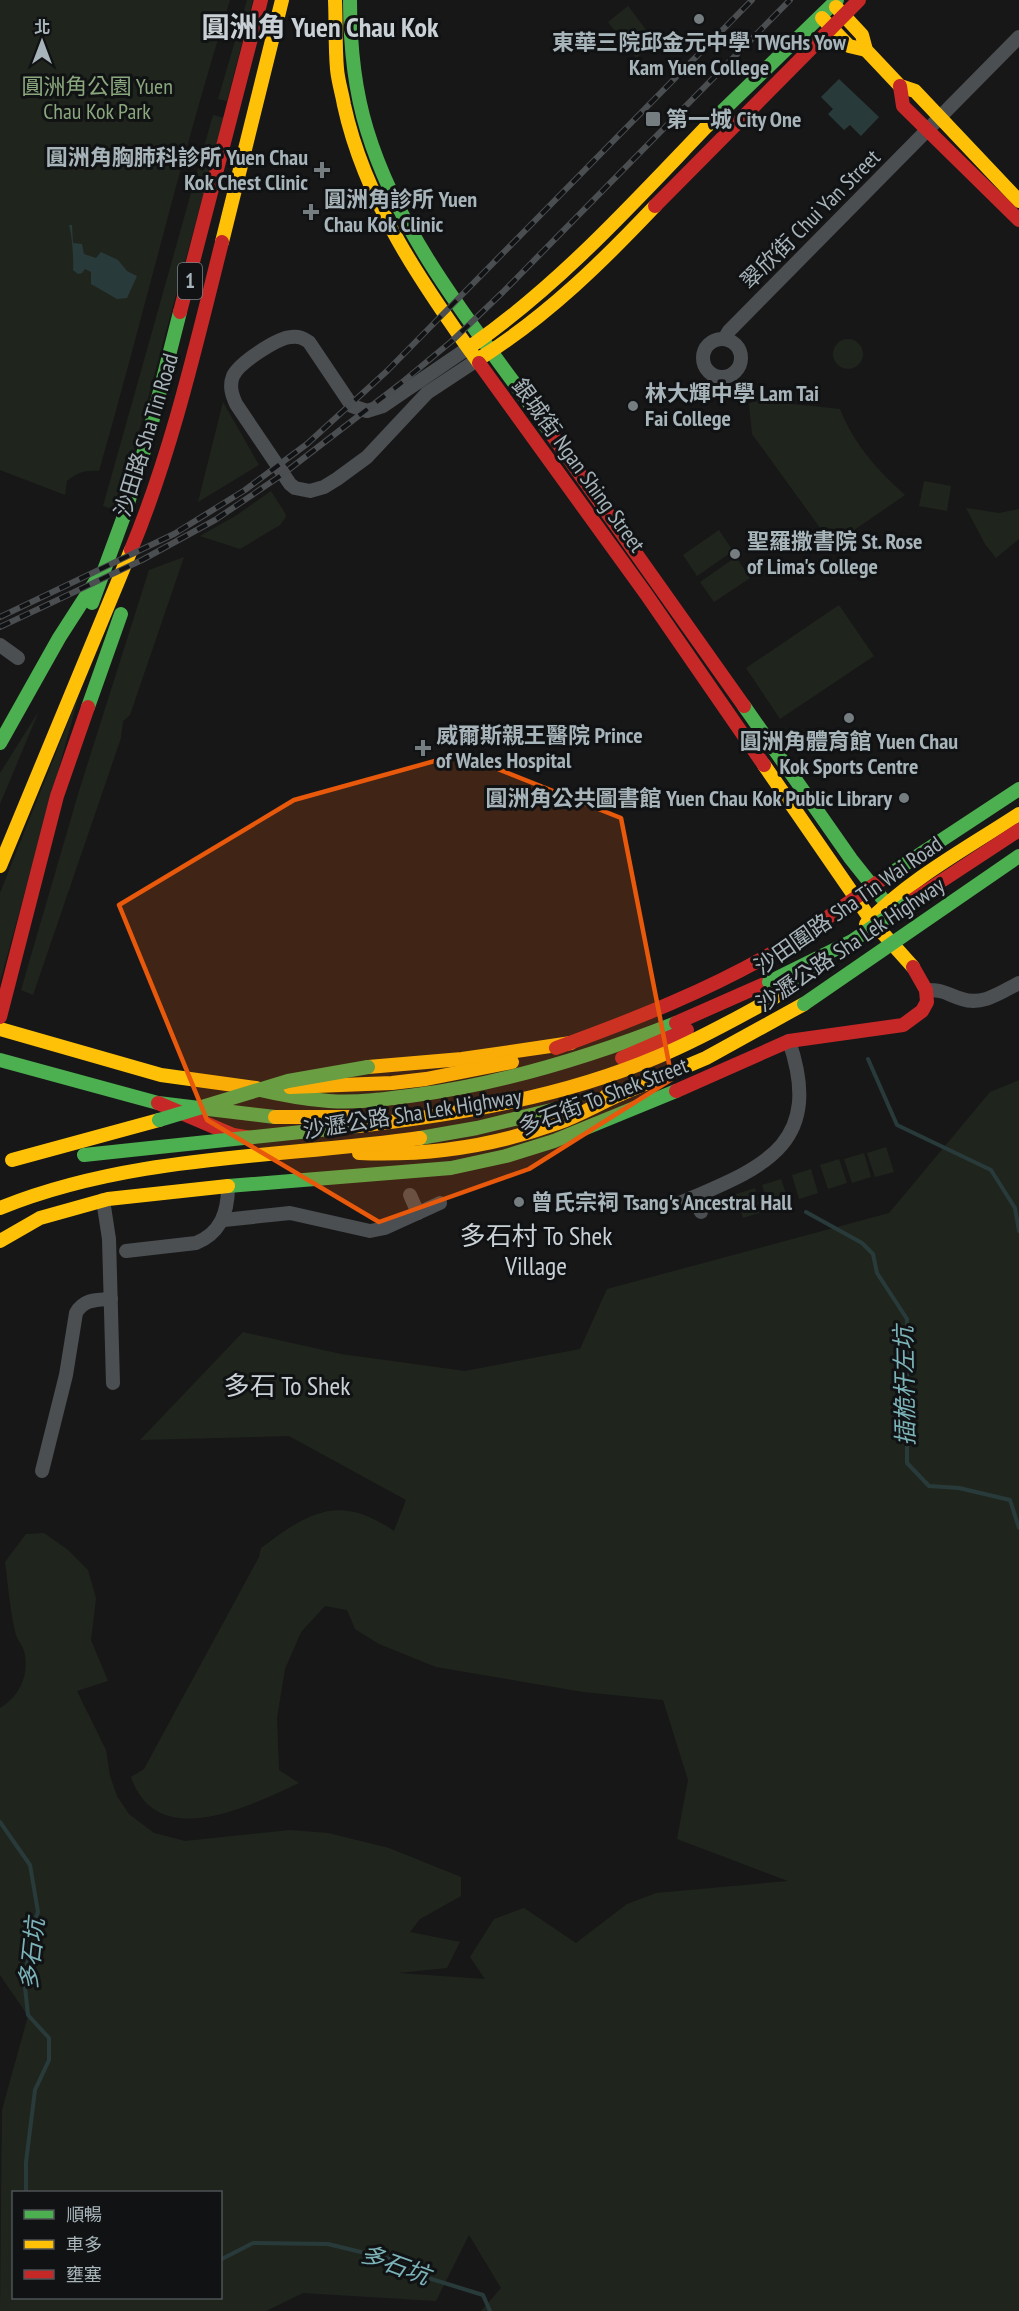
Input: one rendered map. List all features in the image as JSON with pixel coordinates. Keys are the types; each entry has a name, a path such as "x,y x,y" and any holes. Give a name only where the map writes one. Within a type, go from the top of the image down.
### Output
{"main road":[{"name":"沙田路 Sha Tin Road","path":"80,633 124,516 148,438 261,0"},
{"name":"沙田路 Sha Tin Road","path":"0,866 143,520 169,442 282,0"},
{"name":"銀城街 Ngan Shing Street","path":"334,0 339,80 350,131 360,163 381,210 406,254 468,348 646,594 871,920"},
{"name":"銀城街 Ngan Shing Street","path":"350,0 350,38 358,99 375,158 420,247 871,886 886,903"},
{"path":"477,360 533,323 601,263 859,0"},
{"path":"468,348 529,304 570,269 702,132 835,2 862,35 866,50 900,86 915,91 1019,201"},
{"path":"820,16 849,46 866,50"},
{"path":"900,86 903,106 1019,220"},
{"path":"0,1017 57,796 125,601 143,520"},
{"path":"0,743 59,638 108,559"},
{"name":"沙田圍路 Sha Tin Wai Road","path":"0,1029 161,1075 250,1088 340,1086 426,1079 514,1062 571,1043 678,1002 718,984 786,946 857,899 871,886 1019,789"},
{"name":"沙田圍路 Sha Tin Wai Road","path":"0,1060 158,1103 272,1117 349,1118 427,1111 519,1093 599,1068 703,1023 748,1000 871,920 886,903 1019,814"},
{"name":"沙瀝公路 Sha Lek Highway","path":"6,1161 99,1154 361,1127 461,1113 552,1093 614,1075 716,1031 775,997 852,941 1019,830"},
{"name":"沙瀝公路 Sha Lek Highway","path":"0,1208 53,1187 119,1171 431,1136 506,1122 600,1097 621,1094 706,1058 795,1009 866,963 1019,856"},
{"path":"886,903 914,946 917,972"},
{"path":"871,920 917,972 926,990"},
{"path":"250,1088 328,1101 347,1101 426,1095 501,1081 569,1061 682,1021 852,941"},
{"name":"多石街 To Shek Street","path":"0,1241 40,1218 103,1200 177,1190 451,1168 506,1156 554,1141 709,1078 789,1041 903,1025 922,1011 927,1002 926,990"},
{"path":"6,1161 149,1123 275,1082 313,1074 438,1061 571,1043"},
{"path":"158,1103 233,1135 364,1154 439,1152 509,1139 561,1122 621,1094"}],"street":[{"name":"翠欣街 Chui Yan Street","path":"724,339 729,331 1019,37"},
{"path":"468,348 383,406 367,411 352,406 309,342 301,337 292,336 281,339 242,364 232,377 232,394 236,404 290,484 302,490 318,490 367,457 427,393 477,360"},
{"path":"0,645 18,658"},
{"path":"926,990 940,990 963,1000 978,1001 991,997 1019,982"},
{"path":"675,1205 758,1167 773,1154 789,1134 798,1110 801,1087 789,1041"},
{"path":"126,1251 196,1244 213,1233 224,1220 228,1203 228,1186"},
{"path":"410,1195 418,1213"},
{"path":"694,1197 701,1212"},
{"path":"103,1200 109,1239 113,1383"},
{"path":"224,1220 290,1213 370,1231 380,1230 440,1203"},
{"path":"42,1471 64,1384 76,1313 80,1306 87,1302 111,1299"}],"highlighted area":[{"path":"460,754 621,818 672,1079 529,1169 379,1222 207,1120 119,905 294,800"}],"green space":[{"name":"圓洲角公園 Yuen Chau Kok Park","path":"0,0 230,0 195,117 99,471 82,472 71,478 67,481 65,495 0,470"},
{"path":"247,0 253,0 227,101 218,99"},
{"path":"628,6 656,43 636,58 608,22"},
{"path":"213,115 224,118 126,479 112,509 103,506"},
{"path":"848,339 859,343 863,354 859,365 848,369 837,365 833,354 837,343"},
{"path":"762,395 773,402 840,409 852,434 867,456 905,495 841,539 826,536 752,434 749,404"},
{"path":"223,402 259,465 198,502"},
{"path":"924,481 951,486 947,511 919,506"},
{"path":"271,491 285,513 286,517 280,525 240,549 200,536 237,515"},
{"path":"966,508 999,513 1019,509 1019,539 996,558 985,544"},
{"path":"719,530 733,551 697,576 683,555"},
{"path":"184,557 130,715 123,721 121,738 33,995 21,990 79,791 149,570"},
{"path":"736,557 750,578 714,602 700,582"},
{"path":"839,605 874,656 780,719 746,668"},
{"path":"79,695 0,982 0,893"},
{"path":"39,711 0,804 0,773"},
{"path":"1019,1080 1019,2311 481,2311 501,2288 469,2235 436,2301 303,2293 266,2311 0,2311 2,2110 28,2016 0,1975 0,1708 14,1697 25,1674 25,1657 17,1638 10,1606 5,1562 26,1534 44,1533 68,1550 88,1570 96,1598 91,1640 108,1681 77,1691 106,1750 110,1776 117,1796 129,1814 154,1833 185,1841 290,1830 328,1833 389,1848 461,1877 461,1896 420,1919 410,1932 460,1942 447,1968 398,1973 485,1979 470,1957 494,1919 524,1908 576,1943 627,1904 656,1893 788,1881 677,1839 688,1780 663,1700 583,1692 436,1667 379,1644 355,1629 347,1610 325,1606 301,1632 285,1669 277,1718 279,1770 299,1783 256,1802 206,1817 183,1818 161,1813 144,1800 131,1777 144,1769 259,1557 261,1548 278,1535 310,1517 340,1510 374,1519 394,1531 406,1500 289,1436 140,1440 243,1332 341,1354 465,1371 580,1349 607,1289 889,1213 990,1092"},
{"path":"886,1147 894,1172 875,1177 867,1153"},
{"path":"864,1153 871,1177 852,1183 844,1159"},
{"path":"839,1159 847,1183 828,1189 820,1165"},
{"path":"811,1169 818,1193 799,1199 792,1175"},
{"path":"781,1179 789,1203 770,1209 762,1185"},
{"path":"755,1188 762,1212 743,1218 736,1194"}],"shaded area":[{"path":"839,79 879,117 861,136 850,125 844,130 828,114 833,109 821,97"},
{"path":"69,225 72,225 73,243 82,244 84,254 96,258 101,252 118,260 127,271 137,276 127,298 117,299 91,284 91,272 85,269 78,274 73,270"}],"waterway":[{"path":"868,1059 897,1125 991,1170 1015,1208 1019,1231"},
{"name":"插桅杆左坑","path":"806,1212 862,1243 873,1254 877,1273 907,1319 907,1463 929,1486 959,1488 1010,1500 1019,1528"},
{"name":"多石坑","path":"0,1822 30,1865 38,1912 30,1933 25,1987 28,2015 49,2038 49,2060 35,2090 26,2162 26,2191"},
{"name":"多石坑","path":"222,2259 253,2243 328,2244 398,2261 425,2277 483,2295 490,2311"}],"railway":[{"path":"0,617 174,534 245,490 307,444 387,371 752,0"},
{"path":"0,627 142,560 215,520 283,474 400,384 453,340 503,292 790,0"}],"traffic: fast":[{"path":"350,0 356,82 367,130 382,171 422,250 446,288 550,432"},
{"path":"707,126 837,0"},
{"path":"92,603 124,516 148,438 180,312"},
{"path":"0,743 59,638 95,582"},
{"path":"88,707 121,614"},
{"path":"744,706 851,859 882,898"},
{"path":"890,874 1019,789"},
{"path":"804,1004 1019,856"},
{"path":"769,982 852,941 908,903"},
{"path":"775,997 825,962"},
{"path":"252,1088 300,1098 340,1101 372,1100 450,1090 548,1067 676,1023"},
{"path":"0,1060 158,1103 275,1117"},
{"path":"159,1120 288,1081 368,1067"},
{"path":"228,1186 451,1168 506,1156 554,1141 676,1091"},
{"path":"420,1138 477,1128 556,1109"},
{"path":"84,1155 358,1126"}],"traffic: slow":[{"path":"222,242 282,0"},
{"path":"335,0 338,78 353,140 366,175 381,208 417,272 479,363"},
{"path":"836,7 862,35 866,50 900,86 915,91 1019,201"},
{"path":"822,18 849,46 866,50"},
{"path":"474,344 537,295 596,241 707,126"},
{"path":"482,357 552,306 655,206"},
{"path":"0,866 131,550"},
{"path":"764,765 871,920 913,967"},
{"path":"866,924 920,878 1019,814"},
{"path":"358,1126 434,1116 510,1102 585,1083 672,1050 717,1029 775,997"},
{"path":"606,1096 621,1094 706,1058 804,1004"},
{"path":"0,1029 161,1075 256,1088"},
{"path":"368,1067 462,1059 571,1043"},
{"path":"290,1087 392,1083 426,1079 512,1062"},
{"path":"359,1153 435,1151 509,1138 558,1123 621,1094"},
{"path":"275,1117 353,1117"},
{"path":"12,1160 159,1120"},
{"path":"0,1208 50,1190 154,1167 420,1138"},
{"path":"0,1241 40,1218 108,1199 228,1186"}],"traffic: jam":[{"path":"180,312 261,0"},
{"path":"655,206 859,0"},
{"path":"900,86 903,106 1019,220"},
{"path":"131,550 146,513 171,436 222,242"},
{"path":"479,363 646,594 764,765"},
{"path":"550,432 744,706"},
{"path":"0,1017 57,796 88,707"},
{"path":"908,903 1019,830"},
{"path":"556,1048 671,1003 754,963 809,931 890,874"},
{"path":"676,1091 789,1041 903,1025 922,1011 927,1002 926,990 913,967"},
{"path":"676,1023 769,982"},
{"path":"622,1058 687,1030"},
{"path":"158,1103 233,1135 251,1138"}],"place":[{"name":"東華三院邱金元中學 TWGHs Yow Kam Yuen College","path":"699,19"},
{"name":"第一城 City One","path":"653,119"},
{"name":"圓洲角胸肺科診所 Yuen Chau Kok Chest Clinic","path":"322,170"},
{"name":"圓洲角診所 Yuen Chau Kok Clinic","path":"311,212"},
{"name":"林大輝中學 Lam Tai Fai College","path":"633,406"},
{"name":"聖羅撒書院 St. Rose of Lima's College","path":"735,554"},
{"name":"圓洲角體育館 Yuen Chau Kok Sports Centre","path":"849,718"},
{"name":"威爾斯親王醫院 Prince of Wales Hospital","path":"423,748"},
{"name":"圓洲角公共圖書館 Yuen Chau Kok Public Library","path":"904,798"},
{"name":"曾氏宗祠 Tsang's Ancestral Hall","path":"519,1202"}],"district":[{"name":"圓洲角 Yuen Chau Kok","path":"320,27"},
{"name":"多石村 To Shek Village","path":"536,1251"},
{"name":"多石 To Shek","path":"287,1386"}]}
